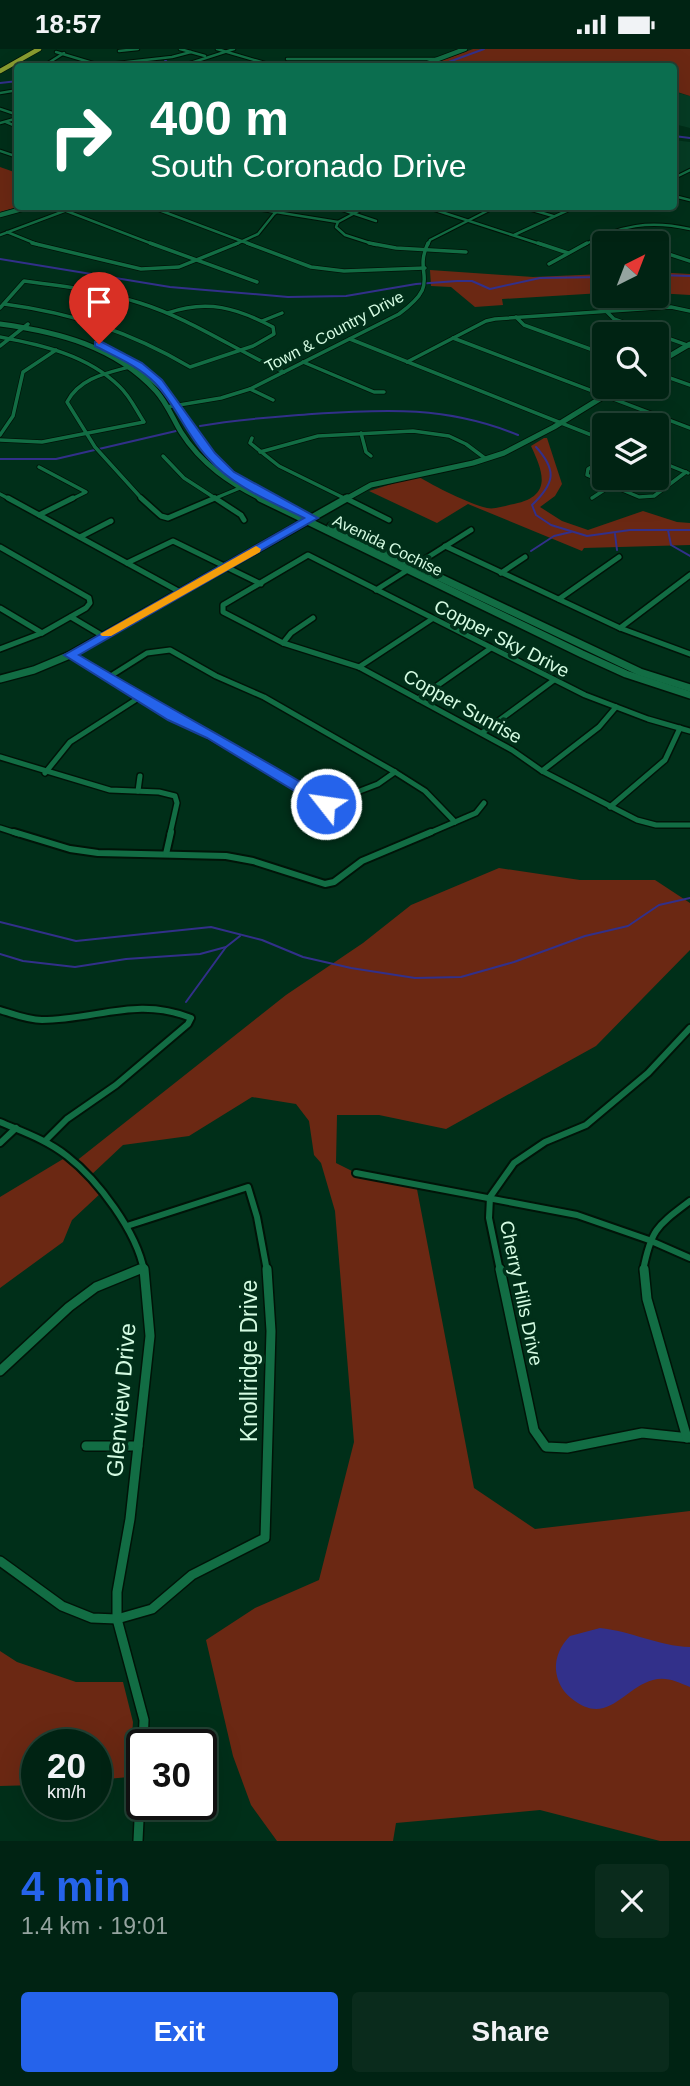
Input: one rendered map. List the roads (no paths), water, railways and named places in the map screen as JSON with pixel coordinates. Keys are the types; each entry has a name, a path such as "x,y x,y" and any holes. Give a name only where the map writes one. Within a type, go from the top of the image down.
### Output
{"main road":[{"path":"0,69 30,49"},
{"path":"0,69 39,49"}],"street":[{"path":"119,51 138,49"},
{"path":"180,49 207,57"},
{"path":"217,49 265,63"},
{"path":"190,63 234,49"},
{"path":"354,49 355,57"},
{"path":"427,63 465,49"},
{"path":"56,52 92,63"},
{"path":"116,63 172,57 191,52"},
{"path":"48,63 64,53"},
{"path":"288,59 437,59"},
{"path":"0,93 14,90"},
{"path":"9,91 14,93"},
{"path":"0,215 18,210"},
{"path":"0,235 66,210 195,261 257,282"},
{"path":"159,210 311,267 327,270 425,268"},
{"path":"258,210 338,222"},
{"path":"7,232 31,243 141,269 164,269 195,261 263,231 271,213 277,210"},
{"path":"344,210 376,221"},
{"path":"357,210 338,222 336,227 339,232 360,242 466,252"},
{"path":"435,210 568,253"},
{"path":"424,249 430,240 489,210"},
{"path":"532,210 553,216"},
{"path":"514,235 568,210"},
{"path":"611,231 625,224 647,221 690,229"},
{"path":"549,264 592,241"},
{"name":"Town & Country Drive","path":"167,407 250,389 415,303 425,288 428,276 422,256 424,249"},
{"path":"669,255 690,261"},
{"path":"0,308 24,281 107,294 168,313 211,333 237,351 284,372"},
{"path":"4,304 58,312 104,324 137,337 190,367 268,340 274,334 273,327 239,310 207,304 186,306 168,313"},
{"path":"407,362 486,321 671,307 690,311"},
{"path":"606,311 614,319 622,322"},
{"path":"262,321 282,313"},
{"path":"516,317 524,325 592,350"},
{"name":"Avenida Cochise","path":"0,322 86,339 138,365 159,382 211,456 247,485 309,519"},
{"path":"0,346 26,325"},
{"name":"Avenida Cochise","path":"26,325 94,346 130,367 157,391 196,454 239,488 411,568 625,674 690,695"},
{"path":"0,337 56,350 105,375 120,387 144,422 42,442 0,440"},
{"path":"453,338 592,390"},
{"path":"669,338 689,345"},
{"path":"350,339 592,435"},
{"path":"669,357 689,345"},
{"path":"0,435 13,416 23,372 56,350"},
{"path":"303,362 374,392 384,392"},
{"path":"138,365 76,387 67,402 126,485 154,510 168,518 247,485"},
{"path":"669,378 690,385"},
{"path":"250,389 273,400"},
{"path":"0,679 34,670 70,655 371,485 486,459 517,447 598,399"},
{"path":"615,399 690,428"},
{"path":"260,452 318,436 413,431 439,433 466,444 486,459"},
{"path":"361,433 366,452 371,456"},
{"path":"251,438 250,443 279,466 389,520"},
{"path":"163,456 184,478 241,515 244,520"},
{"path":"669,465 688,473"},
{"path":"39,467 86,492 39,515"},
{"path":"669,486 688,473"},
{"path":"592,498 604,490"},
{"path":"623,490 639,497 654,496 663,490"},
{"path":"0,494 180,592"},
{"path":"80,537 111,521"},
{"path":"376,590 471,530"},
{"path":"127,563 173,541 261,584"},
{"path":"445,546 620,628 690,654"},
{"path":"0,547 89,598 90,603 86,608 42,633 0,649"},
{"name":"Copper Sky Drive","path":"261,584 309,555 554,680 616,707 690,731"},
{"path":"501,573 525,557"},
{"path":"559,599 619,557"},
{"name":"Avenida Cochise","path":"411,568 639,672 690,688"},
{"path":"620,628 690,575"},
{"name":"Copper Sunrise","path":"261,584 222,608 223,612 282,643 359,667 482,733 542,771 610,807 656,825 690,825"},
{"path":"0,608 42,633"},
{"path":"71,617 103,636"},
{"path":"282,643 291,633 313,618"},
{"path":"359,667 432,619"},
{"path":"683,652 690,646"},
{"path":"108,677 163,647 264,697 395,772 425,791 455,822"},
{"path":"418,699 491,648"},
{"path":"70,655 326,804 378,785 395,772"},
{"path":"482,733 554,680"},
{"path":"45,773 70,742 141,697"},
{"path":"542,771 598,727 616,707"},
{"path":"610,807 665,760 680,728"},
{"path":"0,757 45,773 113,791 164,792 175,796 177,803 166,855"},
{"path":"138,791 140,776"},
{"path":"0,828 70,849 98,853 226,856 253,861 325,884 334,882 362,861 476,813 484,803"},
{"path":"0,1010 40,1020 146,1006 179,1011 191,1018 188,1024 116,1085 67,1119 45,1141"},
{"name":"Cherry Hills Drive","path":"688,1438 642,1433 566,1448 546,1447 534,1430 489,1218 490,1196 514,1163 545,1142 586,1125 648,1073 690,1028"},
{"name":"Glenview Drive","path":"0,1122 45,1141 68,1156 89,1176 127,1226 144,1267 150,1336 130,1519 117,1592 117,1619 144,1720 143,1729"},
{"path":"0,1143 16,1128"},
{"path":"356,1173 490,1196 577,1215 649,1240 690,1258"},
{"name":"Knollridge Drive","path":"117,1619 152,1609 192,1575 265,1538 271,1314 270,1272 261,1222 248,1187 127,1226"},
{"path":"688,1438 647,1299 643,1272 649,1240 664,1221 690,1201"},
{"path":"0,1371 96,1287 144,1267"},
{"path":"86,1446 138,1446"},
{"path":"0,1561 62,1606 92,1618 117,1619"},
{"path":"138,1841 139,1820"}],"waterway":[{"path":"446,63 484,49"},
{"path":"165,60 168,63"},
{"path":"0,83 14,81"},
{"path":"677,136 690,138"},
{"path":"0,259 170,287 288,297 346,296 416,284 457,281 472,281 490,289 540,278 592,277"},
{"path":"669,275 690,276"},
{"path":"200,426 270,417 391,411 442,414 518,435"},
{"path":"0,459 56,459 176,431"},
{"path":"536,447 548,463 550,477 549,484 532,505 536,515 551,525 587,536 630,530 668,530"},
{"path":"668,530 690,530"},
{"path":"668,530 671,545 690,556"},
{"path":"531,551 554,536 571,532"},
{"path":"615,534 617,550"},
{"path":"0,922 76,941 211,927 262,940 303,957 351,968 415,978 461,977 514,962 585,936 628,926 659,905 690,898"},
{"path":"226,947 240,936"},
{"path":"0,954 23,961 75,967 126,959 200,954 226,947"},
{"path":"186,1002 226,947"}]}
